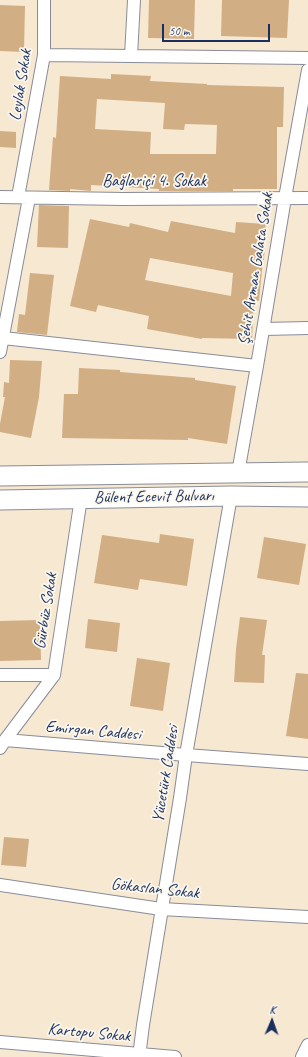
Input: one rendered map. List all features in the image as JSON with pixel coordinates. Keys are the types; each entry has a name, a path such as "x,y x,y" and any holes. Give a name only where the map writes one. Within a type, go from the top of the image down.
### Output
{"main road":[{"name":"Bülent Ecevit Bulvarı","path":"0,476 308,472"},
{"name":"Bülent Ecevit Bulvarı","path":"0,500 231,496 308,497"}],"street":[{"name":"Leylak Sokak","path":"0,352 44,55 44,0"},
{"path":"131,56 134,0"},
{"path":"44,55 308,58"},
{"name":"Şehit Arman Galata Sokak","path":"238,473 258,366 285,198 308,70"},
{"name":"Bağlariçi 4. Sokak","path":"0,197 123,200 308,198"},
{"path":"264,329 308,328"},
{"path":"3,338 258,366"},
{"name":"Yücetürk Caddesi","path":"139,1056 186,755 231,496"},
{"name":"Gürbüz Sokak","path":"0,676 54,675 81,498"},
{"path":"2,744 54,675"},
{"name":"Emirgan Caddesi","path":"2,744 308,764"},
{"name":"Gökaslan Sokak","path":"0,885 161,909 308,916"},
{"name":"Kartopu Sokak","path":"0,1042 139,1056 175,1057"},
{"path":"302,1057 308,1045"}],"building":[{"path":"149,0 195,0 194,39 148,38"},
{"path":"222,0 289,0 287,38 221,36"},
{"path":"0,5 25,6 24,52 0,51"},
{"path":"111,74 151,76 150,81 207,85 284,87 283,127 277,127 277,189 233,189 233,191 159,191 159,189 91,185 91,191 70,189 70,191 49,190 53,137 56,138 60,76 111,79","holes":["97,99 165,103 163,129 184,130 185,124 217,125 216,154 150,154 151,132 95,129"]},
{"path":"0,131 16,132 16,148 0,147"},
{"path":"39,205 69,206 68,248 37,247"},
{"path":"90,219 129,227 130,223 168,232 171,221 235,233 236,222 266,224 264,260 259,301 254,300 252,339 202,339 147,329 149,316 98,305 96,312 70,306","holes":["150,258 233,273 231,296 145,280"]},
{"path":"30,273 54,275 47,335 17,332 19,314 25,315"},
{"path":"10,360 42,361 39,397 31,438 0,432 5,397 3,397 4,382 9,383"},
{"path":"79,368 120,370 120,372 195,378 195,380 236,386 227,444 188,438 188,440 62,438 64,394 78,394"},
{"path":"160,534 194,539 187,586 140,579 138,590 94,583 102,535 159,543"},
{"path":"264,537 306,544 299,585 257,578"},
{"path":"240,617 267,620 262,655 265,655 264,683 234,682"},
{"path":"88,619 120,623 117,652 85,648"},
{"path":"40,620 41,660 0,661 0,621"},
{"path":"137,658 170,663 163,711 130,706"},
{"path":"296,673 308,674 308,739 286,736"},
{"path":"4,837 29,839 26,867 1,865"}]}
